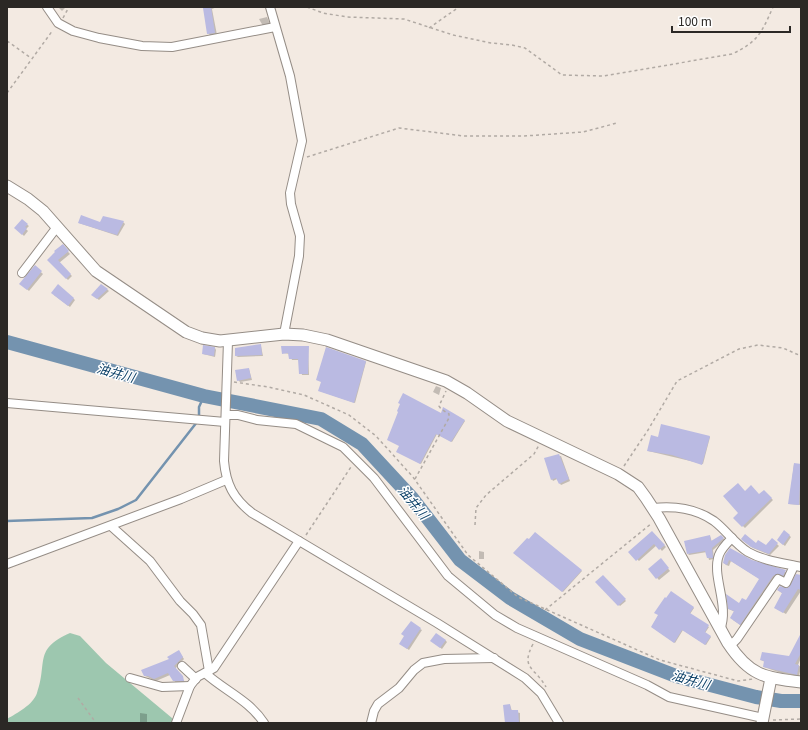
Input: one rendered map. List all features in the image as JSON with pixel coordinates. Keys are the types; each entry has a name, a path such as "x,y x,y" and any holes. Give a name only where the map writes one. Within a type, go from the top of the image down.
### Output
{"street":[{"path":"47,7 58,23 83,34 118,43 172,47 275,27"},
{"path":"270,7 290,76 302,141 291,186 290,199 300,236 299,256 284,334"},
{"path":"7,186 28,199 43,211 96,271 186,332 202,338 228,341 284,334 303,335 327,340 450,384 467,393 507,421 618,474 638,488 656,513 720,630 741,662 767,680 801,682"},
{"path":"22,273 57,227"},
{"path":"228,341 224,461 226,480 238,501 244,507 300,542 494,658 535,686 545,699 559,723"},
{"path":"7,403 199,420 226,415 296,424 343,447 356,458 374,478 448,576 495,615 536,637 647,685 669,697 763,718 767,680"},
{"path":"7,564 111,526 226,480"},
{"path":"656,513 671,507 692,510 714,522 749,552 766,560 798,566 786,583 778,578 737,639 730,646"},
{"path":"111,526 150,561 180,601 197,620 204,636 207,672 214,681 249,704 264,723"},
{"path":"720,630 723,622 723,606 717,561 722,548 732,538"},
{"path":"176,723 190,686 196,678 214,668 300,542"},
{"path":"372,723 374,711 378,704 399,688 414,670 423,664 444,659 494,658"},
{"path":"182,666 196,678"},
{"path":"130,678 162,687 190,686"}],"path":[{"path":"7,93 64,16 68,7"},
{"path":"307,7 323,13 347,17 404,19 453,35 525,48 562,75 604,76 732,54 748,47 764,29 773,7"},
{"path":"429,28 459,7"},
{"path":"7,41 32,59"},
{"path":"298,161 399,128 464,136 524,136 583,132 617,123"},
{"path":"618,474 648,430 677,381 740,349 758,345 783,348 801,356"},
{"path":"226,381 268,387 304,395 349,415 376,436 415,479 468,555 518,597 660,660 738,681 767,680"},
{"path":"415,479 449,418 449,414 439,406 450,384"},
{"path":"475,525 476,508 486,495 534,454 543,438"},
{"path":"300,542 356,458"},
{"path":"545,610 656,513"},
{"path":"536,637 527,655 527,661 545,684 548,692 545,699"},
{"path":"78,698 96,723"},
{"path":"763,718 801,719"}],"green space":[{"path":"70,633 80,636 106,663 178,723 7,723 7,719 24,708 35,697 40,682 46,651 58,639"}],"building":[{"path":"211,7 215,33 207,34 203,8"},
{"path":"81,215 100,222 103,216 124,221 117,235 78,223"},
{"path":"22,219 28,224 22,235 14,228"},
{"path":"63,244 69,251 58,260 71,274 66,279 47,260 55,252 54,251"},
{"path":"35,265 42,271 27,290 19,284"},
{"path":"58,284 74,298 68,306 51,293"},
{"path":"101,284 108,289 97,299 91,295"},
{"path":"261,344 262,355 235,356 235,348"},
{"path":"203,345 215,347 214,356 202,354"},
{"path":"281,346 309,346 308,374 299,374 298,359 289,359 288,353 282,354"},
{"path":"326,347 366,361 354,403 318,391 321,382 316,380"},
{"path":"249,368 251,378 237,381 235,370"},
{"path":"403,393 441,413 443,407 465,420 451,442 436,434 420,464 396,452 399,446 387,440 398,412 397,411 400,404 398,403"},
{"path":"661,424 710,436 702,465 672,455 647,451 651,435 658,437"},
{"path":"559,454 569,479 559,484 556,478 551,480 544,458"},
{"path":"794,463 801,464 799,505 788,504"},
{"path":"738,483 745,491 751,485 759,494 764,490 772,498 742,527 733,518 738,513 723,496"},
{"path":"784,530 790,535 783,545 777,540"},
{"path":"652,531 665,545 659,550 654,544 636,561 628,552"},
{"path":"535,532 582,570 562,592 513,553"},
{"path":"745,534 756,543 758,540 766,545 772,538 778,543 769,554 751,547 743,541 741,539"},
{"path":"710,535 711,541 721,535 724,538 712,548 713,558 707,558 705,551 687,554 684,541"},
{"path":"730,548 752,560 786,570 783,576 778,574 773,576 740,625 730,618 734,611 728,609 726,594 739,603 742,598 746,600 759,579 729,560 727,565 723,563 725,555"},
{"path":"661,558 669,568 656,579 648,569"},
{"path":"796,574 801,575 801,590 798,589 783,613 774,608 782,593 777,590 780,586 786,588 789,587"},
{"path":"603,575 626,599 618,606 595,582"},
{"path":"671,591 694,607 690,613 709,625 705,632 711,636 705,645 682,630 674,643 651,627 658,615 654,613"},
{"path":"411,621 421,628 407,649 399,644 404,636 401,634"},
{"path":"436,633 446,640 440,648 430,641"},
{"path":"801,633 801,653 795,664 799,665 797,675 763,667 764,661 760,660 762,652 789,656"},
{"path":"179,650 183,657 174,666 183,676 184,681 173,681 168,673 154,679 144,676 141,670 169,659 167,657"},
{"path":"510,704 511,710 518,710 519,723 505,723 503,705"}],"waterway":[{"name":"油井川","path":"7,342 204,396 321,419 362,444 412,498 460,560 510,598 580,639 676,676 756,697 781,701 801,701"},
{"path":"199,418 199,407 204,396"},
{"path":"7,521 92,518 118,509 136,500 197,422"}]}
